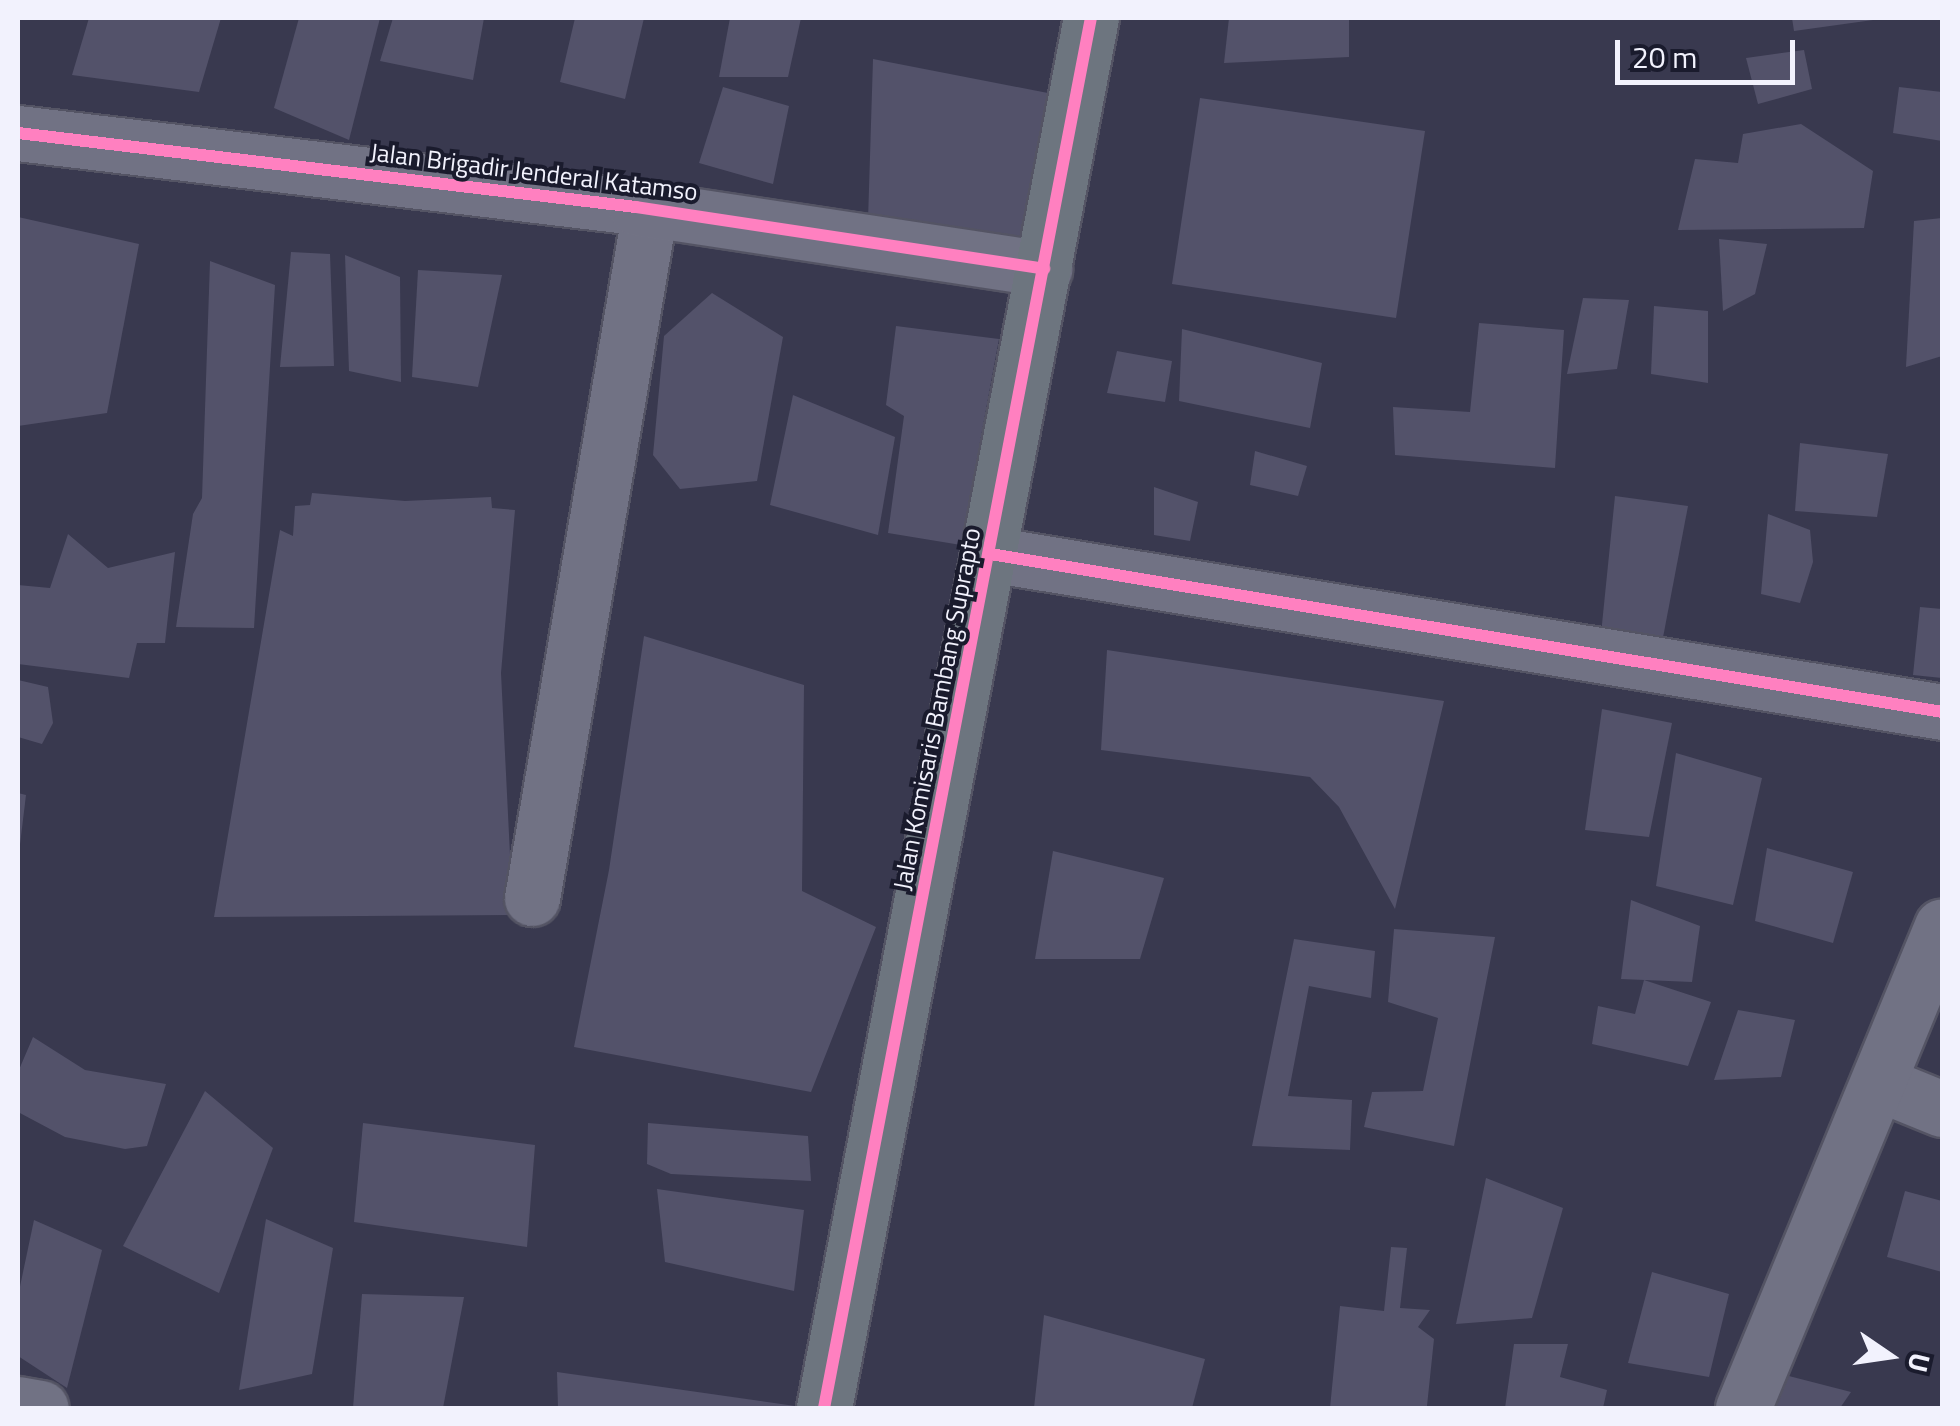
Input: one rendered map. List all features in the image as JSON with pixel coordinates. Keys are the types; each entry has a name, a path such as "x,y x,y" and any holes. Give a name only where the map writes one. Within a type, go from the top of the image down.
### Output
{"main road":[{"name":"Jalan Komisaris Bambang Suprapto","path":"824,1408 1091,18"}],"street":[{"name":"Jalan Brigadir Jenderal Katamso","path":"18,133 650,209 1044,269"},
{"path":"532,898 650,209"},
{"path":"990,554 1942,712"},
{"path":"1743,1408 1835,1174 1878,1084 1942,926"},
{"path":"1878,1084 1942,1109"},
{"path":"18,1404 41,1408"}],"building":[{"path":"89,18 221,18 199,92 72,75"},
{"path":"299,18 380,18 349,140 274,108"},
{"path":"393,18 484,18 473,80 380,61"},
{"path":"575,18 644,18 625,99 560,82"},
{"path":"730,18 801,18 788,77 719,77"},
{"path":"1229,18 1349,18 1349,57 1224,63"},
{"path":"1792,18 1873,18 1873,20 1794,31"},
{"path":"1804,50 1812,89 1758,104 1746,58"},
{"path":"873,59 1053,94 1023,231 1006,253 868,221"},
{"path":"723,87 789,106 773,184 699,163"},
{"path":"1899,87 1942,92 1942,141 1893,133"},
{"path":"1200,98 1425,131 1396,318 1172,284"},
{"path":"1801,124 1873,171 1864,228 1678,230 1695,159 1738,163 1743,134"},
{"path":"18,217 139,244 107,413 18,426"},
{"path":"1942,218 1942,356 1906,367 1914,221"},
{"path":"1719,239 1767,244 1755,294 1723,311"},
{"path":"291,252 330,254 334,366 280,367"},
{"path":"345,255 400,277 401,382 349,371"},
{"path":"210,261 275,285 254,628 176,627 193,514 202,498"},
{"path":"418,270 502,275 478,387 412,377"},
{"path":"712,293 783,337 757,481 680,489 653,455 664,336"},
{"path":"1583,298 1629,300 1617,369 1567,374"},
{"path":"1654,306 1708,311 1708,383 1651,374"},
{"path":"1479,323 1564,330 1555,468 1395,455 1393,407 1470,412"},
{"path":"896,326 999,339 961,545 888,533 904,416 886,405"},
{"path":"1182,329 1322,363 1310,428 1179,401"},
{"path":"1117,351 1172,361 1165,402 1107,393"},
{"path":"793,395 895,437 878,535 770,505"},
{"path":"1800,443 1888,454 1877,517 1795,511"},
{"path":"1255,451 1307,466 1298,496 1250,485"},
{"path":"1154,487 1198,502 1190,541 1154,535"},
{"path":"312,493 405,501 491,497 492,508 515,510 501,673 513,915 214,917 280,530 293,536 295,506 310,505"},
{"path":"1615,496 1688,506 1661,648 1601,634"},
{"path":"1768,514 1810,530 1813,562 1800,603 1761,594"},
{"path":"68,534 108,568 175,552 165,643 137,643 129,678 18,664 18,585 50,588"},
{"path":"1920,607 1942,609 1942,678 1913,675"},
{"path":"644,636 804,685 802,891 876,927 811,1092 574,1047 609,870"},
{"path":"1107,650 1444,701 1395,909 1339,807 1310,777 1101,750"},
{"path":"18,680 48,687 53,723 42,744 18,737"},
{"path":"1602,709 1672,723 1649,837 1585,830"},
{"path":"1676,753 1762,778 1733,905 1656,886"},
{"path":"18,793 26,795 18,861"},
{"path":"1767,848 1853,872 1833,943 1755,921"},
{"path":"1053,851 1164,878 1140,959 1035,959"},
{"path":"1631,900 1700,926 1692,982 1621,979"},
{"path":"1394,929 1495,937 1454,1146 1364,1127 1372,1092 1423,1091 1438,1018 1388,1002"},
{"path":"1294,939 1375,951 1371,998 1309,986 1288,1096 1352,1100 1350,1150 1252,1146"},
{"path":"1644,980 1711,1002 1688,1066 1592,1044 1598,1006 1635,1014"},
{"path":"1738,1010 1795,1020 1781,1077 1714,1080"},
{"path":"33,1037 85,1070 166,1084 147,1146 125,1149 65,1137 18,1112 18,1072"},
{"path":"205,1091 273,1148 219,1293 123,1246"},
{"path":"363,1123 535,1145 527,1247 354,1222"},
{"path":"648,1123 808,1136 811,1181 671,1174 647,1164"},
{"path":"1486,1178 1563,1208 1532,1318 1456,1324"},
{"path":"657,1189 804,1210 794,1291 665,1262"},
{"path":"1905,1191 1942,1201 1942,1272 1887,1257"},
{"path":"266,1219 333,1248 312,1374 239,1390"},
{"path":"34,1220 102,1250 67,1388 18,1356 18,1296"},
{"path":"1391,1247 1407,1248 1400,1308 1430,1310 1418,1327 1434,1339 1427,1406 1330,1408 1340,1306 1384,1311"},
{"path":"1652,1272 1729,1294 1709,1377 1628,1363"},
{"path":"362,1294 464,1297 443,1408 353,1408"},
{"path":"1044,1315 1205,1359 1192,1408 1034,1408"},
{"path":"1514,1344 1568,1344 1560,1377 1607,1390 1603,1408 1505,1408"},
{"path":"557,1372 795,1406 795,1408 558,1408"},
{"path":"1785,1375 1851,1392 1840,1408 1776,1408"}],"cycle path":[{"path":"824,1408 1091,18"},
{"path":"18,133 636,207 1044,269"},
{"path":"990,554 1942,712"}]}
